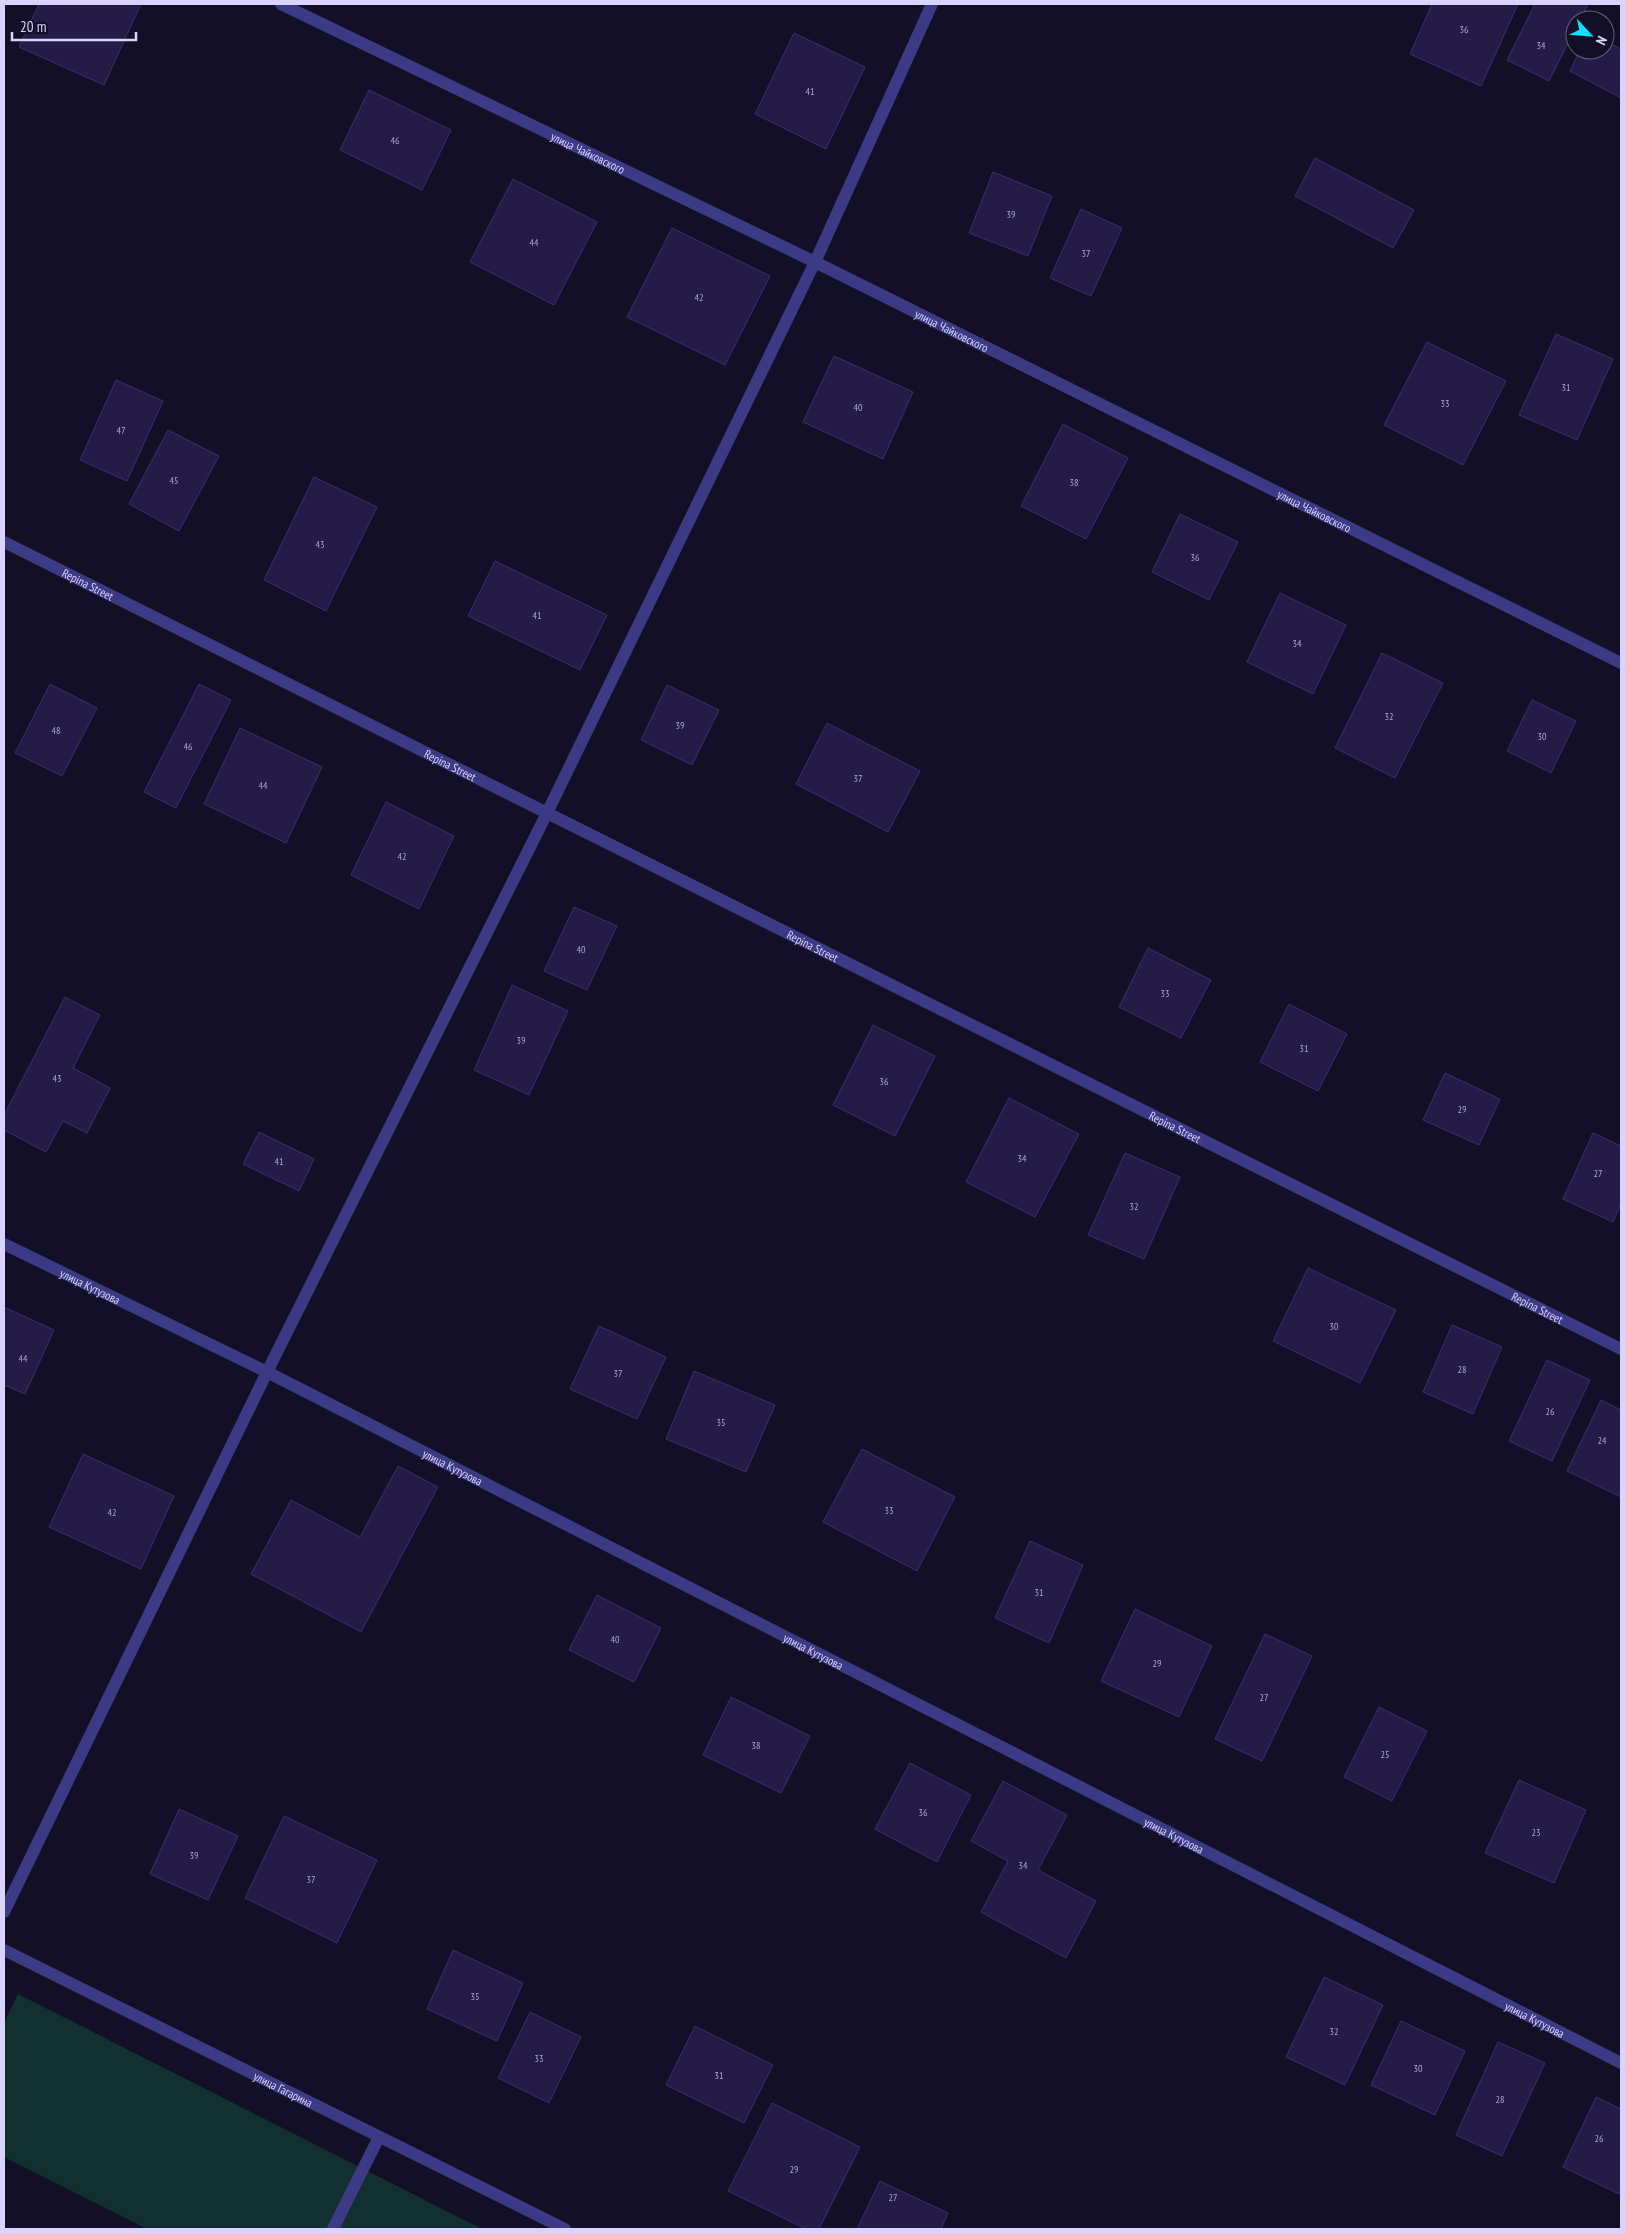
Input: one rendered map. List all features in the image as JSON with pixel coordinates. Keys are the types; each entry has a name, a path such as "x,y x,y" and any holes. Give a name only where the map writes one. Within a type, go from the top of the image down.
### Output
{"street":[{"name":"улица Чайковского","path":"281,4 815,262 1621,663"},
{"path":"4,1912 267,1372 547,813 815,262 932,4"},
{"name":"Repina Street","path":"4,542 1621,1349"},
{"name":"улица Кутузова","path":"4,1244 267,1372 1621,2063"},
{"name":"улица Гагарина","path":"4,1950 565,2229"},
{"path":"333,2229 379,2137"}],"green space":[{"path":"18,1994 482,2229 147,2229 4,2157 4,2023"}],"building":[{"path":"39,4 141,4 104,85 19,47"},
{"path":"1432,4 1518,4 1481,86 1410,54"},
{"path":"1535,4 1588,4 1585,10 1565,10 1565,49 1549,81 1507,60"},
{"path":"794,33 865,67 826,149 755,114"},
{"path":"1615,46 1621,49 1621,98 1570,71 1575,60 1615,60"},
{"path":"369,90 451,130 422,190 340,150"},
{"path":"1315,158 1414,210 1393,248 1295,196"},
{"path":"993,172 1052,196 1028,256 969,233"},
{"path":"513,179 597,222 554,305 470,262"},
{"path":"1081,209 1122,228 1091,296 1050,278"},
{"path":"672,228 770,276 725,365 627,317"},
{"path":"1556,334 1613,359 1577,440 1519,415"},
{"path":"1427,342 1506,381 1463,465 1384,425"},
{"path":"834,356 913,392 883,459 803,422"},
{"path":"116,380 163,401 127,481 80,460"},
{"path":"1063,424 1128,458 1086,539 1021,506"},
{"path":"168,430 219,456 179,531 129,504"},
{"path":"314,477 377,507 326,611 264,580"},
{"path":"1180,514 1238,542 1209,600 1152,572"},
{"path":"495,561 607,615 580,670 468,616"},
{"path":"1280,593 1346,625 1313,694 1247,662"},
{"path":"1382,653 1443,683 1395,778 1335,748"},
{"path":"50,684 97,708 62,776 15,753"},
{"path":"199,684 231,700 176,808 144,792"},
{"path":"667,685 719,710 692,765 641,740"},
{"path":"1532,700 1576,721 1551,773 1507,751"},
{"path":"827,723 920,771 888,832 796,784"},
{"path":"240,728 322,767 286,843 204,804"},
{"path":"386,802 454,836 419,909 351,875"},
{"path":"574,907 617,926 587,990 544,971"},
{"path":"1148,948 1211,980 1181,1038 1119,1007"},
{"path":"512,985 568,1011 529,1095 474,1070"},
{"path":"65,997 100,1015 73,1068 110,1088 87,1133 63,1121 46,1152 4,1130 4,1115"},
{"path":"1289,1004 1347,1034 1318,1091 1260,1062"},
{"path":"873,1025 935,1056 895,1136 833,1105"},
{"path":"1445,1073 1500,1099 1479,1145 1423,1120"},
{"path":"1009,1098 1079,1134 1035,1217 966,1182"},
{"path":"259,1132 314,1159 299,1191 243,1164"},
{"path":"1593,1133 1621,1146 1621,1204 1613,1222 1563,1199"},
{"path":"1125,1153 1180,1177 1144,1259 1088,1235"},
{"path":"1308,1268 1396,1310 1360,1383 1273,1341"},
{"path":"4,1307 54,1330 25,1394 4,1385"},
{"path":"1452,1325 1502,1347 1473,1414 1423,1392"},
{"path":"599,1326 666,1357 637,1419 570,1389"},
{"path":"1547,1360 1590,1380 1552,1461 1509,1441"},
{"path":"694,1371 775,1405 746,1472 666,1439"},
{"path":"1601,1400 1621,1410 1621,1497 1567,1471"},
{"path":"862,1449 955,1497 917,1571 823,1522"},
{"path":"83,1454 174,1496 141,1569 49,1527"},
{"path":"398,1466 438,1487 361,1632 251,1574 291,1500 360,1537"},
{"path":"1030,1541 1083,1565 1049,1643 995,1618"},
{"path":"597,1595 661,1628 634,1682 569,1650"},
{"path":"1135,1609 1212,1646 1179,1717 1101,1681"},
{"path":"1265,1634 1312,1656 1262,1761 1215,1739"},
{"path":"731,1697 810,1736 781,1793 703,1755"},
{"path":"1379,1707 1427,1731 1392,1801 1344,1777"},
{"path":"910,1763 971,1795 937,1862 875,1829"},
{"path":"1519,1780 1586,1810 1554,1883 1485,1853"},
{"path":"1003,1781 1067,1815 1038,1870 1096,1901 1066,1958 981,1912 1008,1861 971,1841"},
{"path":"179,1809 238,1836 208,1900 150,1874"},
{"path":"284,1816 377,1860 337,1943 245,1898"},
{"path":"453,1950 523,1983 497,2041 427,2009"},
{"path":"1324,1977 1383,2005 1345,2085 1286,2057"},
{"path":"530,2012 581,2037 549,2103 498,2078"},
{"path":"1401,2021 1465,2051 1435,2115 1371,2085"},
{"path":"695,2026 773,2065 744,2123 666,2085"},
{"path":"1498,2042 1545,2063 1502,2156 1456,2135"},
{"path":"1596,2097 1621,2109 1621,2190 1619,2194 1563,2167"},
{"path":"772,2103 860,2147 819,2229 806,2229 728,2191"},
{"path":"880,2181 948,2213 941,2229 857,2229"}]}
